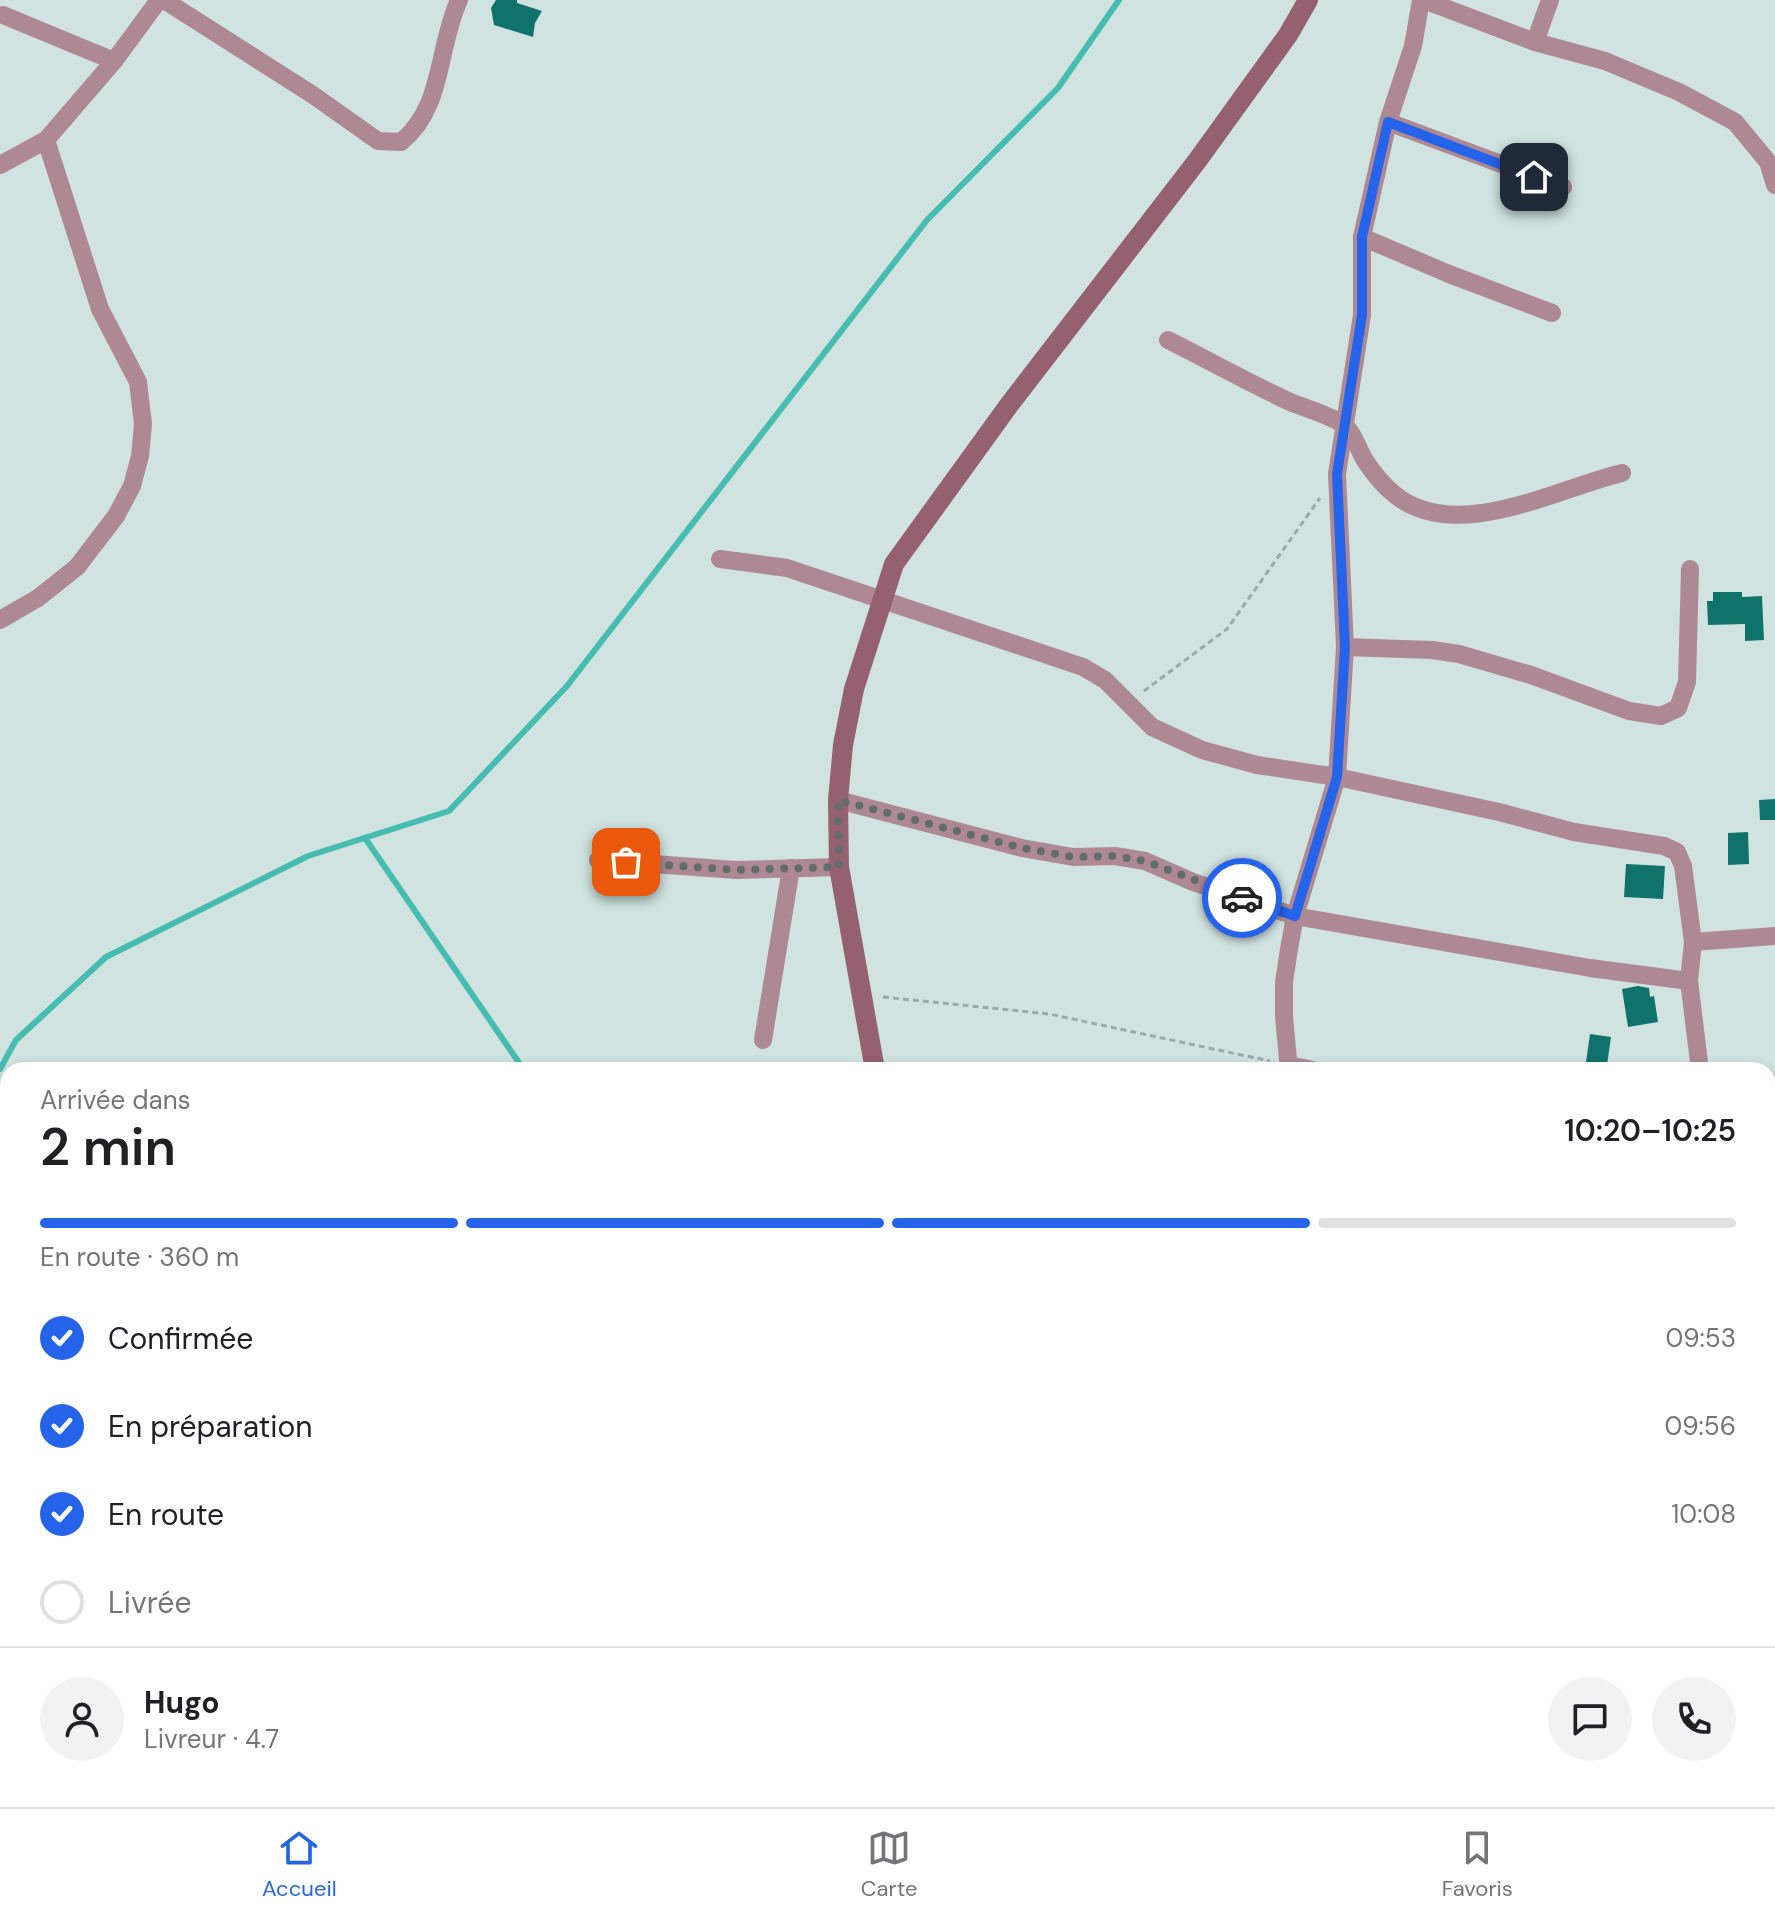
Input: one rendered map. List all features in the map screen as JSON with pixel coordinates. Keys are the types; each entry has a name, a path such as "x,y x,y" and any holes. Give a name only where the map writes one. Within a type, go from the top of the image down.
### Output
{"street":[{"path":"0,165 46,140 114,61 161,0 313,95 378,141 401,142 416,130 435,90 442,48 459,0"},
{"path":"873,1062 839,867 838,800 851,703 894,564 1009,405 1197,161 1288,35 1308,0"},
{"path":"1288,1062 1284,982 1295,916 1337,777 1345,647 1337,474 1362,315 1362,237 1388,122 1413,46 1423,0 1535,42 1605,61 1679,92 1735,122 1768,162 1775,185"},
{"path":"1535,42 1550,0"},
{"path":"3,15 114,61"},
{"path":"1388,122 1563,187"},
{"path":"0,620 38,598 77,567 116,516 132,486 140,456 143,424 138,382 100,309 46,140"},
{"path":"1362,237 1552,313"},
{"path":"1168,340 1346,426 1384,486 1403,502 1438,513 1496,512 1524,506 1622,473"},
{"path":"720,559 787,568 1083,667 1105,680 1152,727 1202,750 1257,765 1337,777 1499,812 1574,832 1664,846 1677,852 1683,866 1693,942 1689,981 1699,1062"},
{"path":"1345,647 1459,654 1531,675 1629,711 1661,716 1678,708 1687,682 1690,569"},
{"path":"838,800 1022,848 1073,857 1115,856 1145,861 1193,882 1295,916 1560,963 1689,981"},
{"path":"598,860 736,870 839,867"},
{"path":"763,1040 791,868"},
{"path":"1693,942 1775,936"}],"path":[{"path":"1128,703 1227,629 1337,474"},
{"path":"860,995 1049,1014 1262,1062"}],"building":[{"path":"496,0 517,0 517,3 542,11 535,23 533,37 494,25 491,8"},
{"path":"1713,592 1742,592 1742,597 1762,596 1764,640 1745,641 1745,624 1708,625 1707,601 1713,601"},
{"path":"1775,799 1775,820 1760,820 1759,800"},
{"path":"1748,832 1749,864 1728,865 1728,833"},
{"path":"1626,864 1665,866 1663,899 1624,897"},
{"path":"1638,986 1649,988 1650,997 1654,996 1658,1022 1628,1027 1622,989"},
{"path":"1590,1034 1611,1037 1607,1062 1586,1062"}],"waterway":[{"path":"4,1062 16,1040 106,957 308,856 449,811 567,686 927,220 1058,88 1119,0"},
{"path":"365,838 519,1062"}],"way so far":[{"path":"626,862 736,870 839,867 838,800 1022,848 1073,857 1115,856 1145,861 1193,882 1242,898"}],"route":[{"path":"1242,898 1295,916 1337,777 1345,647 1337,474 1362,315 1362,237 1388,122 1534,177"}]}
